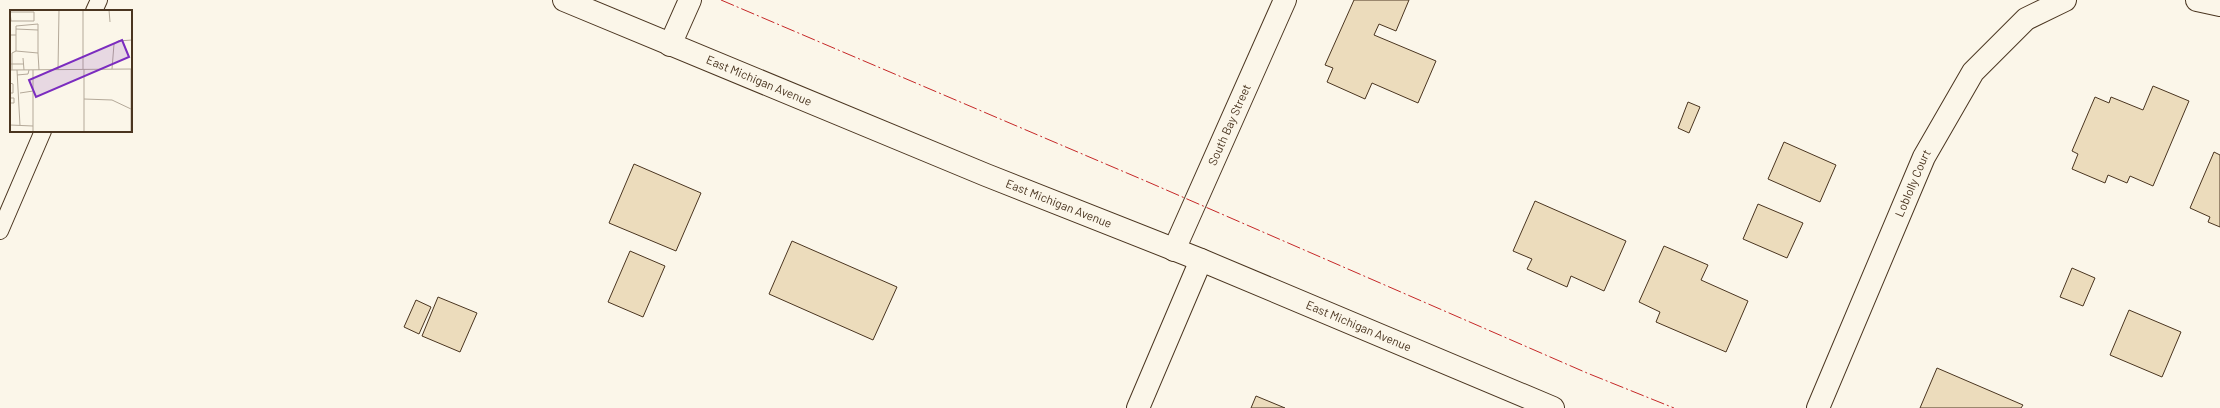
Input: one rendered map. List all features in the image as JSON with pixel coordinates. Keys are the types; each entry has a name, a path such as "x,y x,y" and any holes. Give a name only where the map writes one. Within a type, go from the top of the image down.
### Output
{"street":[{"name":"East Michigan Avenue","path":"564,0 986,176 1201,260 1552,408"},
{"path":"670,45 690,0"},
{"name":"South Bay Street","path":"1174,250 1285,0"},
{"name":"Loblolly Court","path":"1818,408 1924,157 1973,72 2026,19 2065,0"},
{"path":"2197,0 2220,6"},
{"path":"1138,408 1201,260"}],"lane":[{"path":"94,10 99,0"},
{"path":"0,231 43,132"}],"building":[{"path":"1354,0 1409,0 1396,31 1379,24 1374,35 1436,61 1418,103 1372,83 1365,99 1327,82 1333,68 1325,65"},
{"path":"2153,86 2189,101 2153,186 2130,176 2127,183 2108,175 2105,183 2072,169 2078,154 2072,151 2095,97 2109,103 2111,97 2143,110"},
{"path":"1688,102 1700,107 1689,133 1678,128"},
{"path":"1784,142 1836,165 1820,202 1768,179"},
{"path":"2214,152 2220,155 2220,227 2208,222 2210,217 2190,208"},
{"path":"634,164 701,193 676,251 609,223"},
{"path":"1535,201 1626,241 1604,291 1571,276 1567,287 1527,269 1532,259 1513,251"},
{"path":"1758,204 1803,223 1787,258 1743,239"},
{"path":"792,241 897,287 873,340 769,294"},
{"path":"1664,246 1708,265 1701,280 1748,301 1726,352 1656,322 1660,312 1639,302"},
{"path":"630,251 665,266 643,317 608,302"},
{"path":"2072,268 2095,278 2083,306 2060,297"},
{"path":"438,297 477,313 460,352 422,336"},
{"path":"416,300 431,307 419,334 404,327"},
{"path":"2129,310 2181,332 2162,377 2110,355"},
{"path":"1937,368 2023,405 2021,408 1920,408"},
{"path":"1256,396 1285,408 1251,408"}],"power":[{"path":"721,0 1148,182 1587,373 1674,408"}]}
